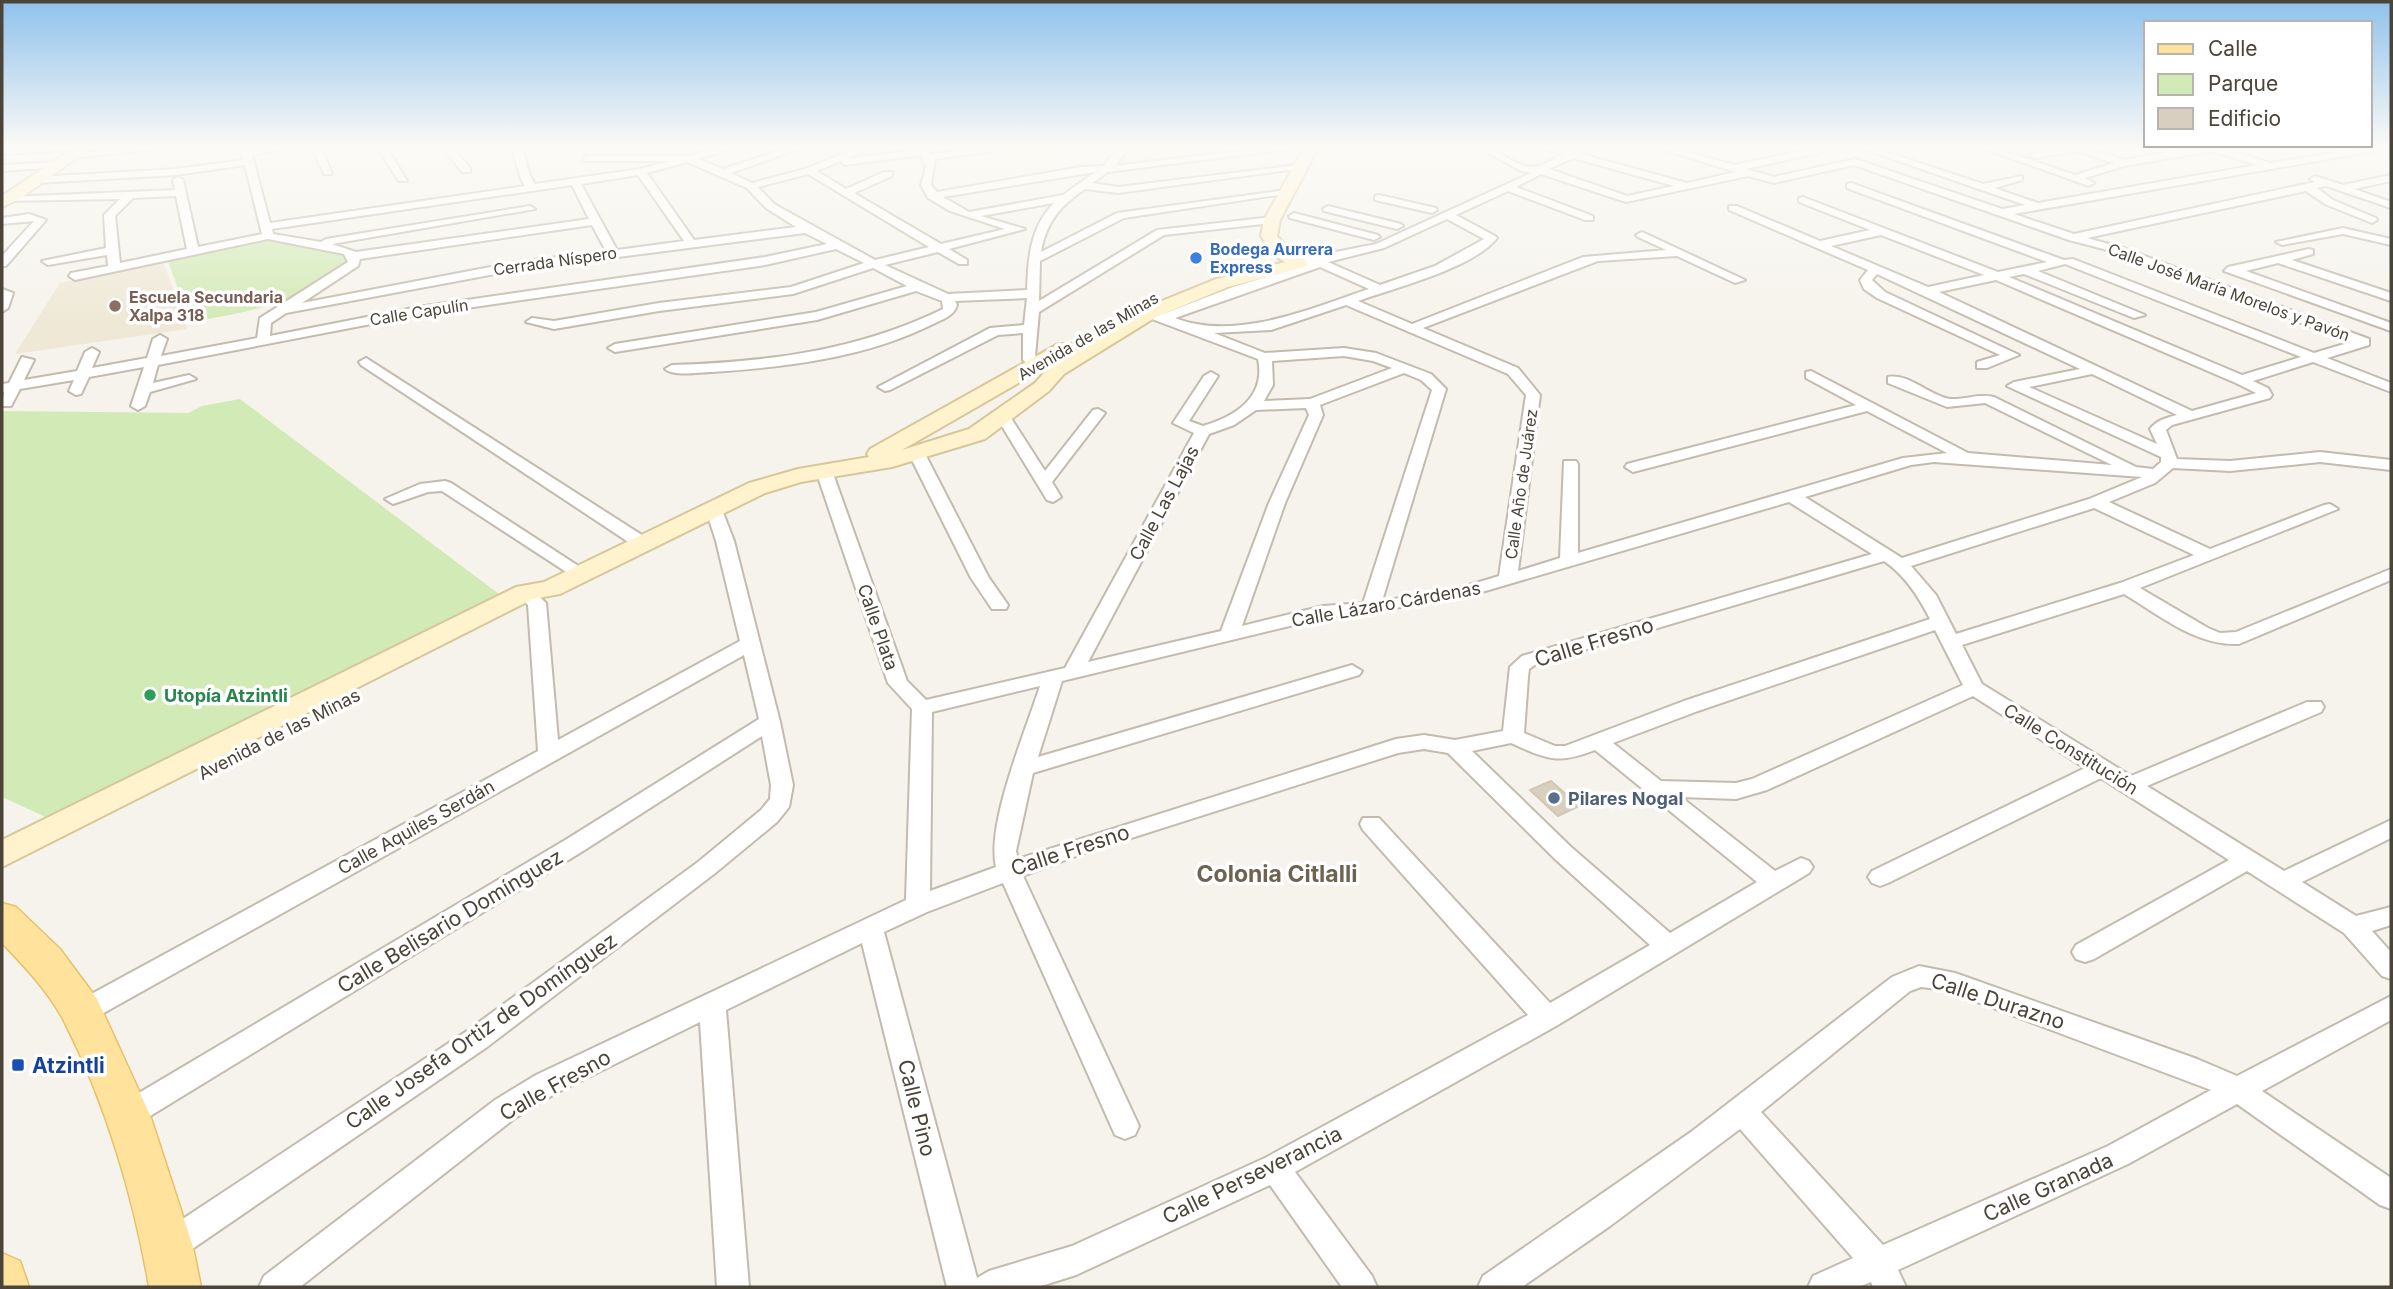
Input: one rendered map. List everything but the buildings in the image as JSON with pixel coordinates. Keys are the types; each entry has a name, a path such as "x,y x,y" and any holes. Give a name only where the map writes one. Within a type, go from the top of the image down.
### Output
{"main road":[{"path":"2,918 45,961 82,1012 127,1115 172,1267"},
{"path":"2,1279 3,1287"}],"street":[{"path":"114,267 109,215 118,206"},
{"path":"184,206 193,252"},
{"path":"260,206 267,232"},
{"path":"75,276 193,252 377,206"},
{"path":"587,206 613,253"},
{"path":"665,206 690,242"},
{"path":"771,206 807,229 947,298 1031,294"},
{"path":"868,206 963,262"},
{"path":"953,206 967,214 1039,233"},
{"path":"967,214 1015,206"},
{"path":"1047,367 1028,357 1028,329 1033,310 1031,294 1039,233 1057,206"},
{"path":"1037,259 1122,215 1188,206"},
{"path":"1279,206 1272,220 1269,236 1279,251 1377,288"},
{"path":"1415,206 1432,210"},
{"name":"Avenida de las Minas","path":"861,465 1047,367 1222,283 1307,261 1344,248 1440,206"},
{"name":"Avenida de las Minas","path":"2,855 757,488 824,471 917,454 977,434 1004,418 1042,387 1047,367 1133,307 1182,284 1358,253 1380,246 1467,206"},
{"path":"1557,206 1588,218"},
{"path":"1819,206 1996,276 2263,391 2265,395 2260,399 2189,415 2158,429 2166,464"},
{"path":"1907,206 2064,262 2391,388"},
{"name":"Calle José María Morelos y Pavón","path":"1980,206 2073,238 2119,250 2364,342 2315,358"},
{"path":"2000,213 2030,206"},
{"path":"2073,238 2222,206"},
{"path":"2339,206 2372,220"},
{"path":"1733,208 1927,291 2189,415"},
{"path":"311,244 530,209"},
{"path":"1328,209 1397,226"},
{"path":"1940,218 1972,212"},
{"path":"1194,330 1271,326 1343,299 1438,269 1486,244 1491,238 1448,215"},
{"path":"1294,216 1374,237"},
{"path":"2,221 29,217 41,219 2,263"},
{"path":"1033,310 1161,232 1272,220"},
{"path":"267,232 348,251 354,256 488,235 530,249 594,221"},
{"name":"Cerrada Níspero","path":"263,341 265,321 277,312 305,301 530,249 613,253 807,229"},
{"path":"615,348 877,263 1019,229"},
{"path":"1819,245 1883,231"},
{"path":"2282,242 2343,231 2391,242"},
{"path":"1642,235 1739,280"},
{"path":"2,243 24,240"},
{"name":"Calle Capulín","path":"8,386 152,362 418,310 765,261 838,245"},
{"path":"1579,245 1603,256"},
{"path":"1927,291 2119,250"},
{"path":"48,261 112,251"},
{"path":"1415,327 1587,259 1603,256 1642,257 1678,252"},
{"path":"2199,280 2268,260 2281,260 2309,252"},
{"path":"305,301 354,263 354,256"},
{"path":"2281,260 2391,297"},
{"path":"765,261 775,274"},
{"path":"1875,269 1866,280 1868,286 1881,295 2012,355 1982,365"},
{"path":"2024,270 2139,315"},
{"path":"2232,270 2391,327"},
{"path":"532,322 554,325 659,307 732,308 817,316 919,286"},
{"path":"651,291 659,307"},
{"path":"2,308 4,293"},
{"path":"672,369 762,365 818,357 863,346 901,334 949,311 951,305 947,298"},
{"name":"Calle Año de Juárez","path":"1343,299 1415,327 1513,371 1533,395 1508,579"},
{"path":"1157,315 1264,357 1359,354 1426,377 1439,389 1371,608"},
{"path":"885,387 995,331 1028,329"},
{"path":"138,406 160,339"},
{"path":"863,346 894,350"},
{"path":"76,391 92,352"},
{"path":"1254,406 1268,382 1269,370 1264,357"},
{"path":"2241,380 2315,358"},
{"path":"6,402 8,386 27,360"},
{"path":"366,362 642,543"},
{"path":"1254,406 1312,403 1405,368"},
{"path":"2093,370 2014,386 2166,464"},
{"path":"1811,375 1968,458"},
{"path":"1203,432 1180,423 1211,376"},
{"path":"143,389 189,379"},
{"path":"1893,380 1947,403 1978,397 2140,473"},
{"path":"1228,637 1277,503 1316,415 1312,403"},
{"name":"Calle Las Lajas","path":"1009,870 1004,851 1023,769 1063,676 1203,432 1230,424 1254,406"},
{"path":"1633,467 1868,407"},
{"path":"1044,482 1098,412"},
{"path":"1004,418 1053,496"},
{"path":"917,454 980,578 999,605"},
{"name":"Calle Lázaro Cárdenas","path":"922,708 1228,637 1323,612 1371,608 1458,594 1909,461 1934,457 1968,458 2140,473 2166,464 2230,466 2320,457 2391,465"},
{"path":"1569,560 1570,464"},
{"name":"Calle Fresno","path":"275,1287 505,1109 546,1084 918,905 1009,870 1396,746 1424,742 1455,747 1513,736 1520,667 1529,660 2095,502 2166,464"},
{"name":"Calle Plata","path":"824,471 898,683 922,708"},
{"path":"393,499 426,486 445,486 580,573"},
{"path":"1655,788 1736,791 1759,785 1974,688 1927,595 1893,559 1790,495"},
{"path":"2095,502 2211,556"},
{"path":"1952,642 2126,587 2330,509"},
{"path":"714,510 770,722"},
{"path":"2126,587 2201,632 2218,639 2239,638 2391,574"},
{"path":"538,594 549,754"},
{"name":"Avenida de las Minas","path":"2,874 538,594"},
{"path":"1513,736 1552,753 1567,753 1690,706 1941,622"},
{"name":"Calle Aquiles Serdán","path":"82,1012 750,644"},
{"path":"1023,769 1352,671"},
{"name":"Calle Constitución","path":"1974,688 2353,926 2391,969"},
{"path":"918,905 922,708"},
{"path":"2130,785 2314,708"},
{"name":"Calle Josefa Ortiz de Domínguez","path":"172,1267 706,868 769,816 781,801 782,785 770,722"},
{"name":"Calle Belisario Domínguez","path":"127,1115 575,845 770,722"},
{"path":"1597,741 1773,882"},
{"path":"1455,747 1563,853 1668,946"},
{"path":"1880,877 2103,768"},
{"path":"1371,824 1547,1018 1801,867"},
{"path":"2284,881 2391,828"},
{"path":"2085,952 2248,860"},
{"path":"1009,870 1125,1126"},
{"path":"2353,926 2391,916"},
{"name":"Calle Pino","path":"871,928 963,1287"},
{"name":"Calle Durazno","path":"1494,1287 1576,1234 1744,1112 1901,984 1919,976 1946,980 2187,1067 2239,1090 2391,1195"},
{"path":"712,1005 733,1287"},
{"name":"Calle Granada","path":"1824,1287 1884,1275 2118,1155 2391,1007"},
{"name":"Calle Perseverancia","path":"989,1287 1076,1259 1275,1168 1547,1018"},
{"path":"1744,1112 1884,1275"},
{"path":"1275,1168 1361,1287"}],"shaded area":[{"path":"163,261 187,329 15,354 60,283"}],"green space":[{"path":"265,240 343,252 349,256 338,271 301,294 254,310 190,322 168,261"},
{"name":"Utopía Atzintli","path":"240,399 499,594 50,819 2,797 2,411 188,413 202,406"}],"place":[{"name":"Bodega Aurrera Express","path":"1196,258"},
{"name":"Escuela Secundaria Xalpa 318","path":"115,306"},
{"name":"Utopía Atzintli","path":"150,695"},
{"name":"Pilares Nogal","path":"1554,798"},
{"name":"Atzintli","path":"18,1065"}],"district":[{"name":"Colonia Citlalli","path":"1277,874"}]}
